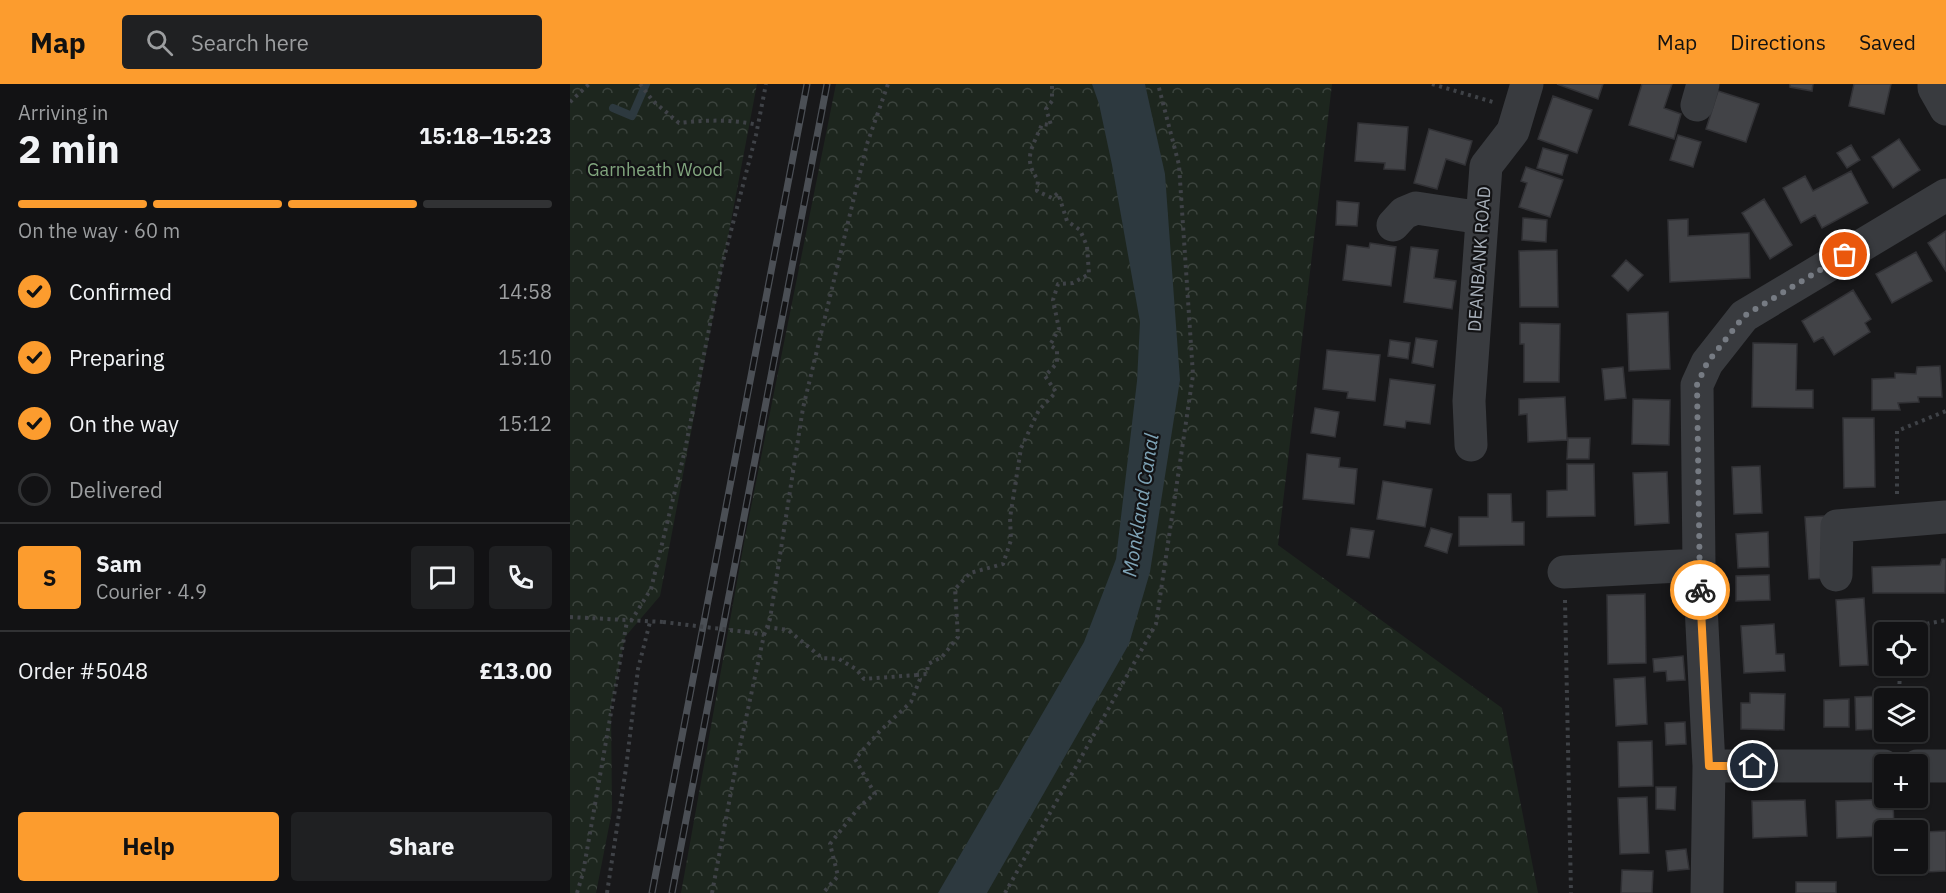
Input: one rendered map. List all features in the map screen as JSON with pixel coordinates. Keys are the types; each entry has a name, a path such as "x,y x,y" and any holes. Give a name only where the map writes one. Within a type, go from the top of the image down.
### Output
{"street":[{"path":"1934,84 1946,109"},
{"name":"DEANBANK ROAD","path":"1471,445 1469,401 1486,166 1513,131 1523,97"},
{"path":"1707,893 1709,766 1699,566 1697,385 1707,363 1744,316 1946,195"},
{"path":"1393,225 1404,213 1416,208 1482,218"},
{"path":"1836,575 1837,526 1946,517"},
{"path":"1564,572 1699,566"},
{"path":"1709,766 1874,766"},
{"path":"1928,766 1946,766"}],"path":[{"path":"570,102 589,84"},
{"path":"640,84 653,101 680,123 706,120 739,121 758,125"},
{"path":"577,893 583,873 629,621 651,589 685,450 721,269 758,125 766,84"},
{"path":"712,893 737,760 772,608 803,408 867,144 888,84"},
{"path":"767,627 788,630 822,658 839,659 856,669 864,679 927,674 928,664 942,657 958,638 955,589 970,573 1003,564 1011,540 1010,518 1021,448 1039,410 1056,392 1045,376 1057,363 1057,350 1050,345 1059,329 1053,300 1058,284 1073,283 1089,274 1087,246 1080,230 1067,221 1058,193 1052,198 1036,191 1038,180 1028,159 1042,124 1051,125 1046,109 1052,101 1052,84"},
{"path":"1005,893 1156,624 1193,375 1179,165 1158,84"},
{"path":"1432,84 1523,97"},
{"path":"1896,521 1897,431 1946,411"},
{"path":"1564,572 1571,893"},
{"path":"570,617 663,622 764,635"},
{"path":"1928,624 1946,620"},
{"path":"607,893 638,669 650,622"},
{"path":"823,893 838,876 830,844 860,806 875,794 855,759 879,732 911,702 920,679 916,675"}],"green space":[{"name":"Garnheath Wood","path":"570,84 757,84 660,596 625,637 611,707 612,811 596,893 570,893"},
{"path":"836,84 1332,84 1278,545 1502,708 1538,893 681,893 745,537"}],"water":[{"name":"Monkland Canal","path":"1092,84 1145,84 1165,174 1180,380 1150,572 1129,644 987,893 938,893 1084,642 1116,559 1137,381 1140,322 1112,165 1099,104"}],"building":[{"path":"1557,84 1603,84 1598,99"},
{"path":"1642,84 1672,84 1664,108 1681,114 1674,139 1629,125"},
{"path":"1790,84 1813,84 1812,91 1790,87"},
{"path":"1854,84 1891,84 1884,114 1849,106"},
{"path":"1718,91 1759,104 1746,142 1706,129"},
{"path":"1553,96 1592,110 1577,153 1538,139"},
{"path":"1358,123 1408,127 1405,170 1384,169 1385,163 1355,161"},
{"path":"1429,129 1472,141 1465,165 1446,159 1437,189 1414,183"},
{"path":"1678,135 1701,142 1693,167 1670,160"},
{"path":"1899,139 1920,170 1893,188 1872,157"},
{"path":"1851,145 1860,160 1847,168 1837,153"},
{"path":"1543,148 1568,155 1562,175 1537,168"},
{"path":"1526,167 1563,180 1550,217 1519,207 1527,183 1521,181"},
{"path":"1851,171 1868,203 1822,228 1815,215 1801,223 1783,188 1805,176 1813,191"},
{"path":"1764,199 1792,245 1770,259 1742,213"},
{"path":"1337,201 1359,203 1357,226 1336,225"},
{"path":"1523,218 1547,220 1546,242 1522,240"},
{"path":"1688,219 1688,236 1749,233 1750,278 1670,282 1668,220"},
{"path":"1946,231 1946,271 1928,243"},
{"path":"1370,243 1396,247 1391,286 1343,280 1347,245 1369,248"},
{"path":"1411,247 1438,250 1434,278 1456,281 1452,309 1404,302"},
{"path":"1557,250 1558,307 1520,307 1519,251"},
{"path":"1916,252 1932,281 1892,303 1876,274"},
{"path":"1626,260 1643,275 1628,291 1612,276"},
{"path":"1853,290 1871,319 1865,323 1870,332 1834,355 1823,337 1814,342 1802,321"},
{"path":"1668,312 1670,369 1629,371 1627,314"},
{"path":"1520,323 1560,324 1559,382 1524,382 1524,344 1520,344"},
{"path":"1416,338 1437,341 1433,367 1412,363"},
{"path":"1390,340 1410,343 1408,359 1388,356"},
{"path":"1753,343 1797,344 1796,390 1813,390 1813,408 1752,407"},
{"path":"1327,350 1380,355 1375,401 1347,398 1348,392 1323,389"},
{"path":"1940,366 1942,397 1918,397 1919,402 1898,403 1900,410 1872,410 1872,379 1895,378 1895,373 1916,374 1917,367"},
{"path":"1623,367 1626,398 1605,400 1602,369"},
{"path":"1390,379 1435,385 1430,424 1406,421 1405,428 1384,425"},
{"path":"1565,397 1567,440 1528,442 1527,414 1519,415 1519,399"},
{"path":"1633,399 1670,400 1669,445 1632,444"},
{"path":"1315,408 1339,412 1335,437 1311,433"},
{"path":"1843,418 1874,418 1875,487 1844,488"},
{"path":"1568,438 1590,438 1589,459 1567,459"},
{"path":"1307,454 1340,458 1339,467 1357,469 1354,504 1303,499"},
{"path":"1567,464 1594,464 1595,516 1547,517 1547,491 1567,490"},
{"path":"1760,466 1762,513 1734,514 1732,467"},
{"path":"1667,472 1669,523 1635,525 1633,473"},
{"path":"1383,481 1432,489 1425,527 1377,519"},
{"path":"1488,494 1511,494 1512,522 1524,522 1524,545 1459,546 1459,517 1488,517"},
{"path":"1824,516 1828,578 1809,579 1805,517"},
{"path":"1351,528 1374,531 1369,558 1347,555"},
{"path":"1431,528 1452,534 1447,553 1425,546"},
{"path":"1768,532 1769,567 1738,568 1736,534"},
{"path":"1942,559 1946,559 1945,593 1873,593 1872,567 1940,565"},
{"path":"1769,575 1770,600 1736,601 1736,576"},
{"path":"1645,594 1646,663 1608,664 1607,595"},
{"path":"1864,598 1868,665 1840,666 1836,600"},
{"path":"1774,624 1776,654 1784,654 1785,671 1744,673 1741,626"},
{"path":"1683,656 1685,680 1667,681 1666,671 1654,672 1653,659"},
{"path":"1645,677 1647,724 1616,726 1614,679"},
{"path":"1750,693 1785,694 1784,730 1741,729 1741,703 1750,703"},
{"path":"1874,696 1874,729 1856,730 1855,697"},
{"path":"1849,699 1849,727 1824,727 1824,700"},
{"path":"1685,722 1686,744 1666,745 1665,723"},
{"path":"1652,741 1653,786 1619,787 1618,742"},
{"path":"1656,787 1676,787 1675,810 1656,809"},
{"path":"1647,797 1649,853 1620,854 1618,798"},
{"path":"1805,800 1807,836 1753,838 1752,801"},
{"path":"1874,800 1874,808 1893,808 1894,820 1874,820 1874,836 1837,838 1836,801"},
{"path":"1946,831 1946,871 1928,872 1928,832"},
{"path":"1686,849 1689,869 1668,871 1666,851"},
{"path":"1622,870 1653,871 1652,893 1621,893"},
{"path":"1796,882 1836,882 1836,893 1796,893"}],"waterway":[{"path":"613,108 632,116 646,84"}],"railway":[{"path":"652,893 807,84"},
{"path":"672,893 827,84"}],"way so far":[{"path":"1700,590 1697,385 1707,363 1744,316 1845,255"}],"route":[{"path":"1700,590 1709,766 1753,766"}]}
